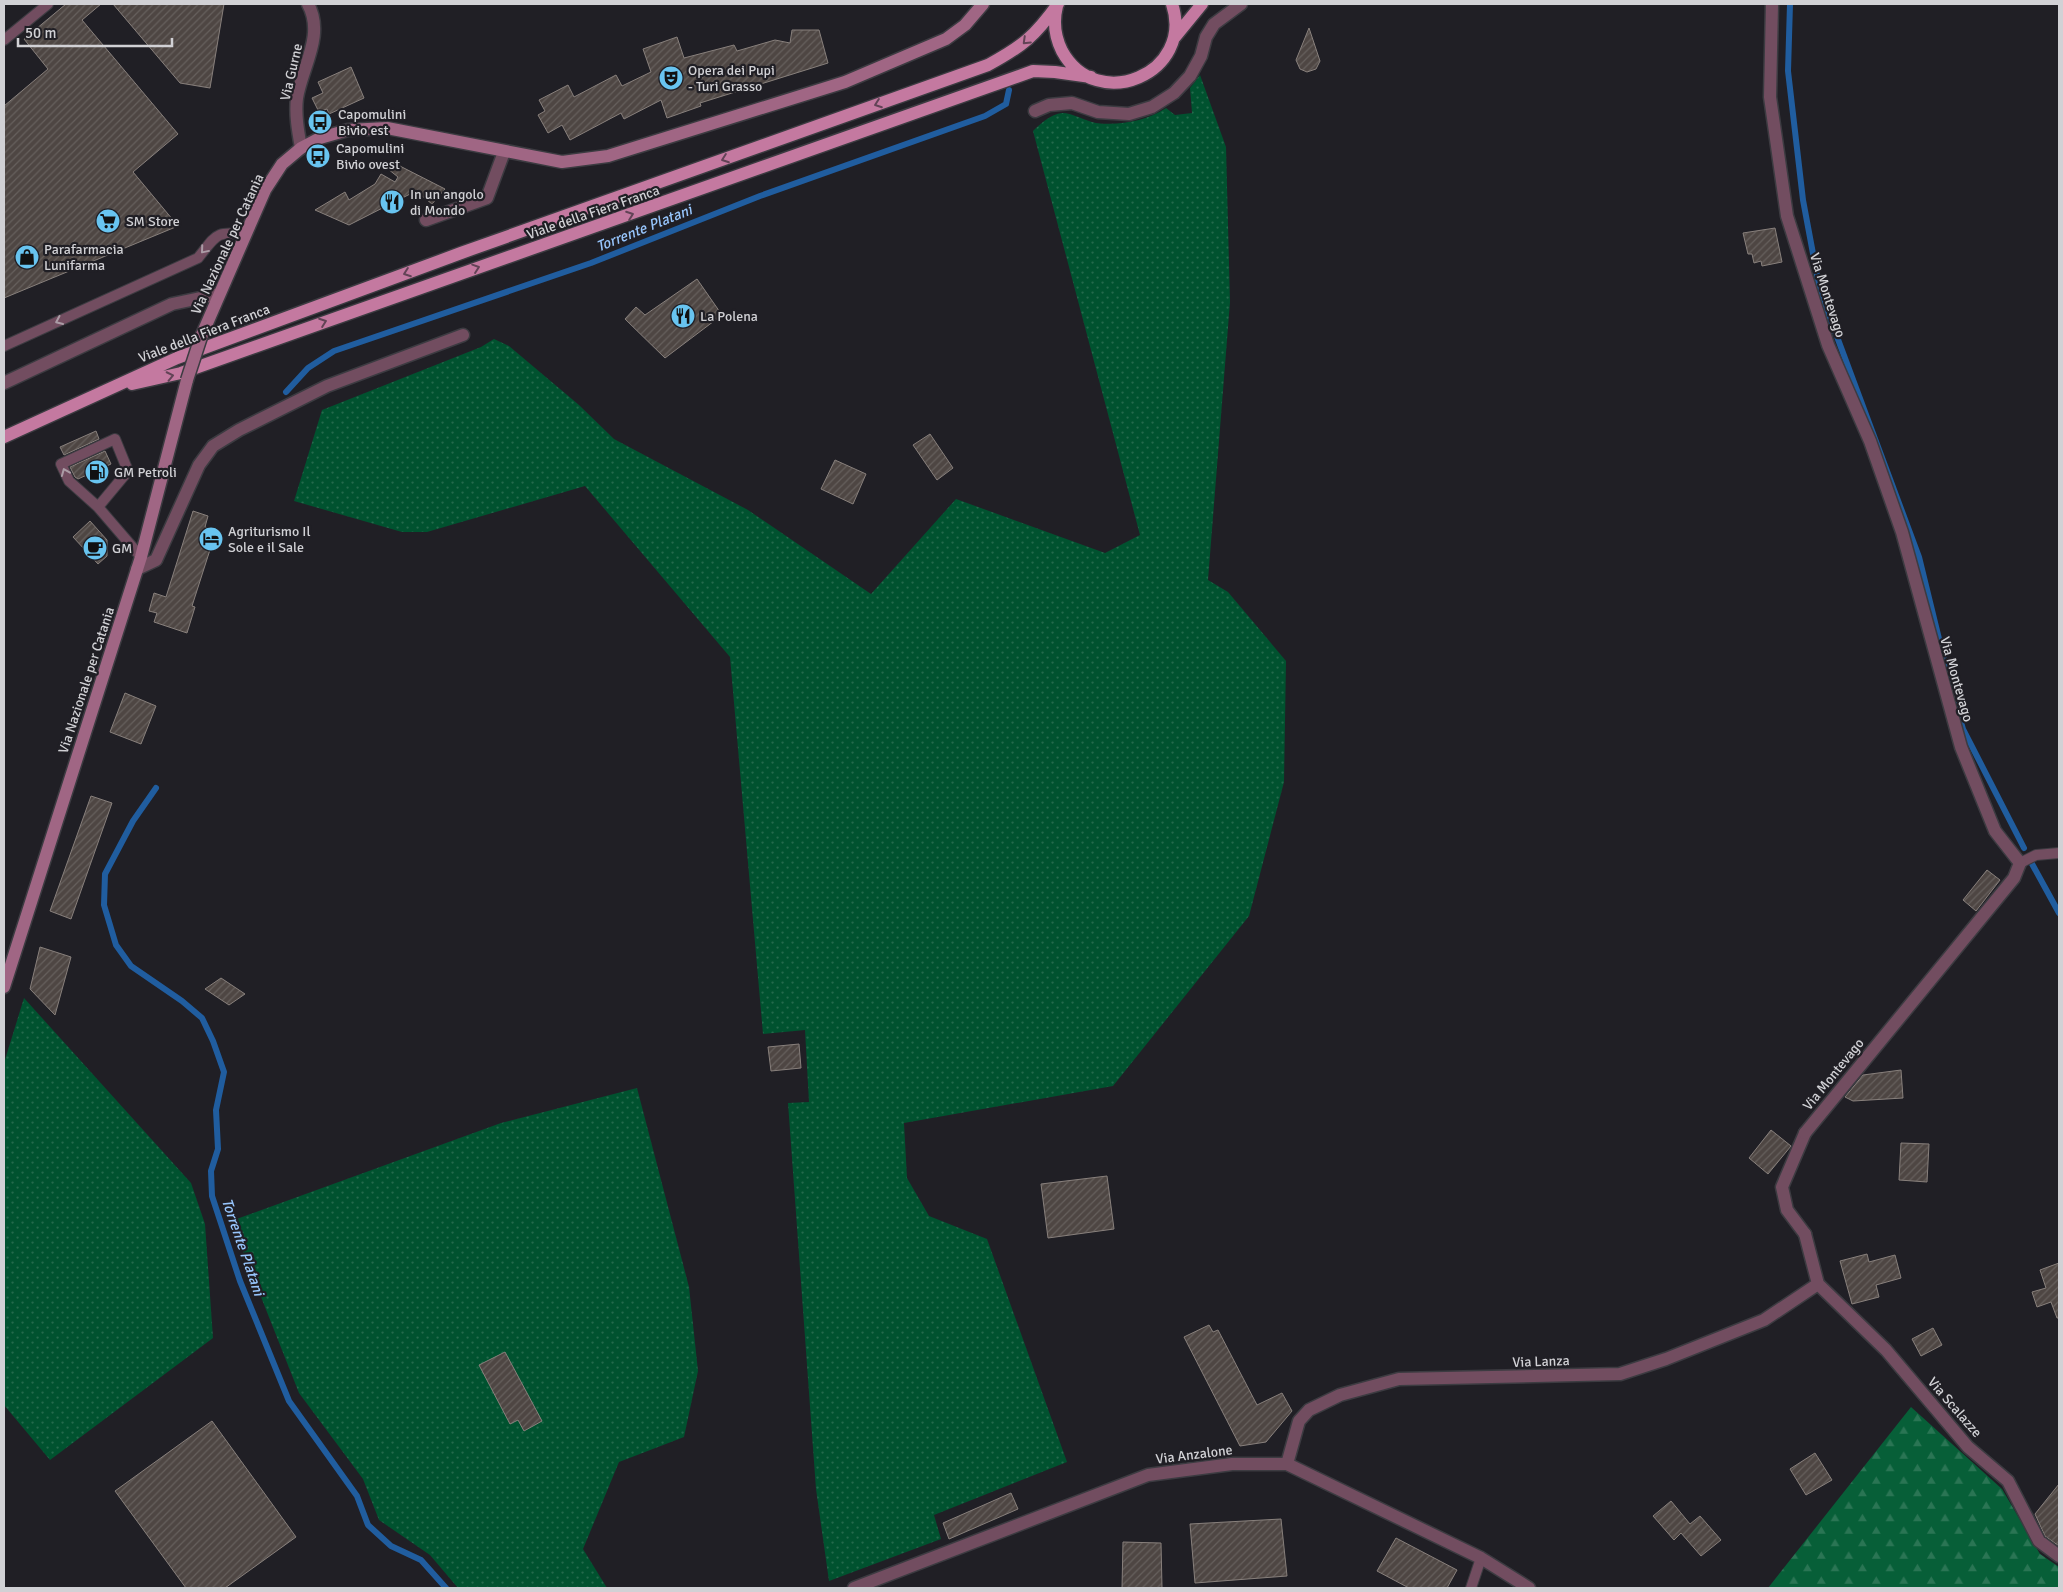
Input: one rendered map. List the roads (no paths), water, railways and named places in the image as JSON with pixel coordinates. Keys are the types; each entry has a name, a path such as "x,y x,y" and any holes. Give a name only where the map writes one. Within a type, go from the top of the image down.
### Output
{"main road":[{"name":"Via Nazionale per Catania","path":"4,986 139,563 187,380 201,337 264,190 282,164 301,148 320,138 348,130 387,128 562,162 608,156 845,82 946,39 965,25 983,4"},
{"path":"1058,4 1055,24 1059,44 1074,66 1091,77"},
{"name":"Viale della Fiera Franca","path":"4,437 177,358 323,303 988,65 1018,49 1041,27 1058,4"},
{"path":"1172,4 1175,21 1173,41"},
{"name":"Viale della Fiera Franca","path":"105,390 181,373 1033,72 1055,72 1091,77 1110,82 1137,79 1159,64 1186,21 1202,4"}],"street":[{"name":"Via Gurne","path":"301,148 297,125 297,98 315,35 312,10 308,4"},
{"path":"1035,111 1049,105 1072,103 1098,112 1129,114 1152,107 1174,94 1190,76 1201,56 1206,37 1214,24 1241,4"},
{"name":"Via Montevago","path":"1772,4 1770,97 1787,216 1828,345 1870,441 1902,532 1961,746 1995,831 2020,863 2014,878 1805,1133 1782,1187 1787,1210 1805,1234 1818,1284"},
{"path":"426,220 488,198 504,152"},
{"path":"4,383 172,304 219,294"},
{"path":"139,563 156,560 200,465 213,446 239,430 327,386 463,334"},
{"name":"Via Lanza","path":"1287,1464 1299,1421 1309,1410 1340,1395 1399,1380 1620,1374 1666,1359 1764,1320 1818,1284"},
{"name":"Via Scalazze","path":"1818,1284 1886,1350 1968,1447 2008,1481 2039,1541 2059,1556"},
{"name":"Via Anzalone","path":"854,1588 1148,1475 1232,1464 1287,1464 1481,1558 1529,1588"}],"lane":[{"path":"4,40 48,4"},
{"path":"4,346 198,258 217,235 226,232 245,235"},
{"path":"98,507 128,471 115,439 62,464 69,481 98,507 139,563"},
{"path":"2020,863 2036,855 2059,853"},
{"path":"1471,1588 1481,1558"}],"waterway":[{"path":"1790,4 1788,71 1803,200 1820,291 1919,557 1951,688"},
{"name":"Torrente Platani","path":"286,392 308,368 334,351 591,263 760,196 985,116 1006,104 1009,90"},
{"path":"1956,705 1963,729 2024,848"},
{"name":"Torrente Platani","path":"156,788 133,821 105,874 104,905 116,945 131,966 182,1001 202,1018 213,1041 224,1072 216,1110 218,1149 211,1171 212,1196 240,1281 289,1401 357,1496 368,1525 391,1546 421,1560 446,1588"},
{"path":"2031,862 2059,913"}],"place":[{"name":"Opera dei Pupi - Turi Grasso","path":"671,78"},
{"name":"Capomulini Bivio est","path":"320,122"},
{"name":"Capomulini Bivio ovest","path":"318,156"},
{"name":"In un angolo di Mondo","path":"392,202"},
{"name":"SM Store","path":"108,221"},
{"name":"Parafarmacia Lunifarma","path":"27,257"},
{"name":"La Polena","path":"683,316"},
{"name":"GM Petroli","path":"97,472"},
{"name":"Agriturismo Il Sole e il Sale","path":"211,539"},
{"name":"GM","path":"95,548"}]}
